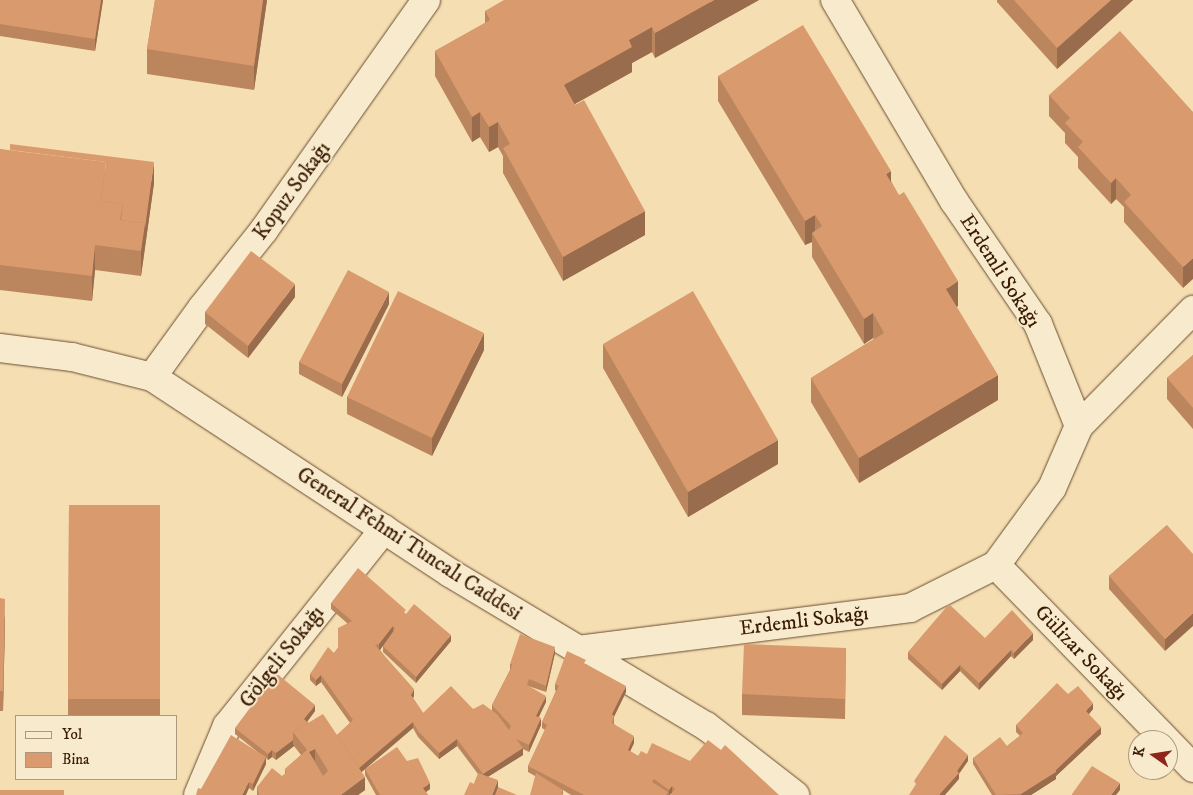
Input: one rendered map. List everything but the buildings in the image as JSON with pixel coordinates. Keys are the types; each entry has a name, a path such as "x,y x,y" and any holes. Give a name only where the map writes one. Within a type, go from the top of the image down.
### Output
{"street":[{"name":"Kopuz Sokağı","path":"152,377 202,308 264,230 426,0"},
{"name":"Erdemli Sokağı","path":"578,650 910,608 996,565 1052,488 1079,426 1038,324 954,201 835,0"},
{"path":"1079,426 1193,310"},
{"name":"General Fehmi Tuncalı Caddesi","path":"0,348 72,358 152,377 450,573 706,726 795,795"},
{"name":"Gölgeli Sokağı","path":"198,795 227,726 384,529"},
{"name":"Gülizar Sokağı","path":"996,565 1156,730"},
{"name":"Gülizar Sokağı","path":"1178,752 1193,768"}]}
